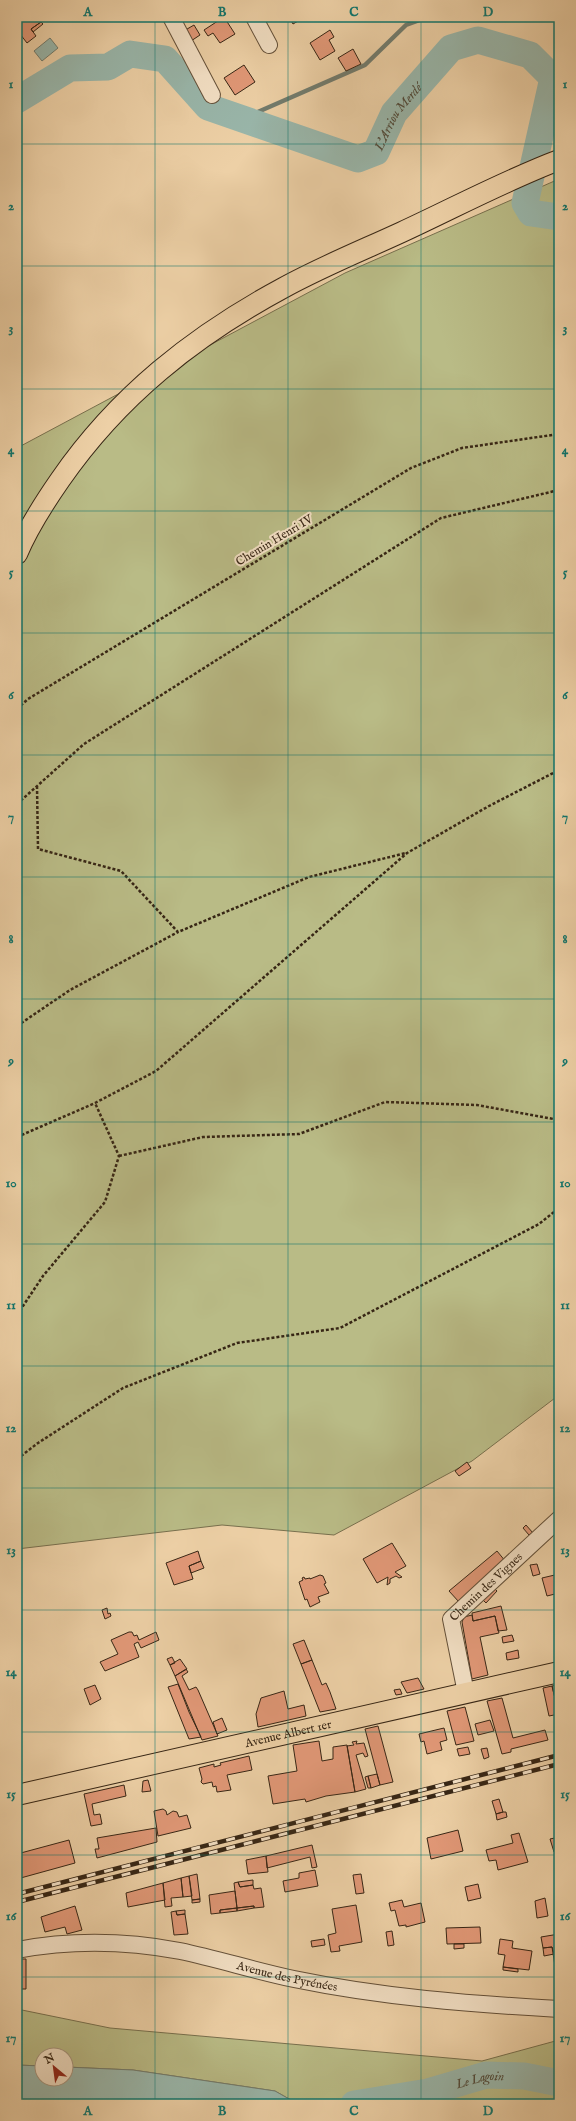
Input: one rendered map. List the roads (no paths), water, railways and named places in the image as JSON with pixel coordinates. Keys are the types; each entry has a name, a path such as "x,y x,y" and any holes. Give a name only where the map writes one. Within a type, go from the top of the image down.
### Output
{"main road":[{"path":"17,554 50,495 93,436 119,406 152,374 187,348 239,313 284,287 556,161"},
{"name":"Avenue Albert 1er","path":"17,1795 559,1672"}],"street":[{"path":"171,17 212,95"},
{"path":"254,17 269,45"},
{"name":"Chemin des Vignes","path":"466,1693 451,1619 559,1519"},
{"name":"Avenue des Pyrénées","path":"17,1950 105,1942 178,1951 294,1979 379,1994 495,2006 559,2009"}],"waterway":[{"path":"244,118 365,65 406,25 428,17"},
{"name":"L'Arriou Merdé","path":"17,100 70,68 108,67 130,54 165,59 208,107 358,159 376,152 394,113 451,48 478,40 530,55 553,78 525,203 531,213 559,217"},
{"name":"Le Lagoin","path":"354,2104 428,2092 486,2075 524,2076 559,2083"}],"railway":[{"path":"17,1894 559,1755"},
{"path":"17,1902 559,1764"}]}
